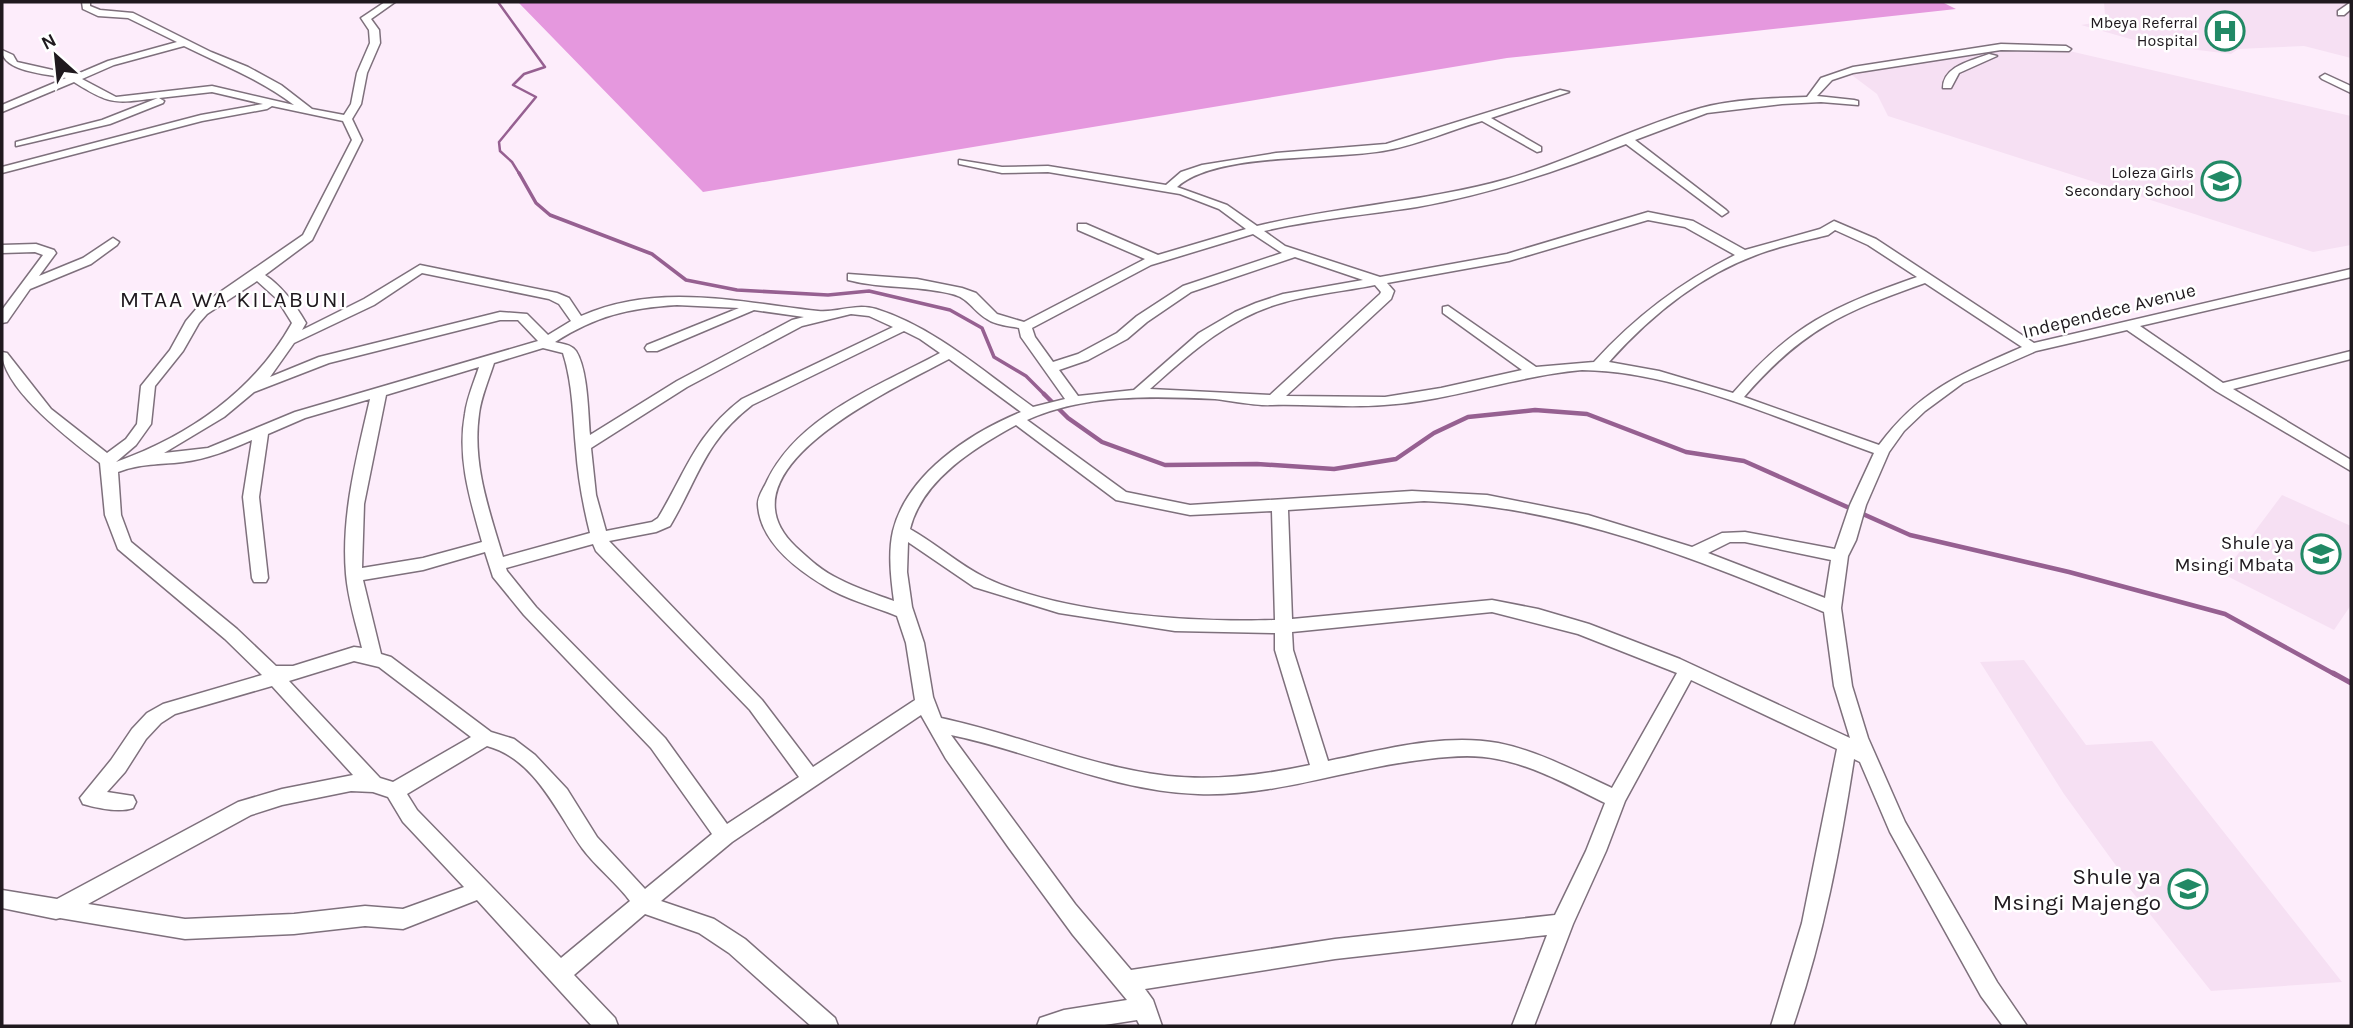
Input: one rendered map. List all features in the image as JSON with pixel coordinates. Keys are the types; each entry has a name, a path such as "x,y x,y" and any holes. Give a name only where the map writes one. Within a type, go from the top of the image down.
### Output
{"street":[{"path":"89,6 114,2"},
{"path":"347,119 356,104 362,73 375,43 374,30 366,18 391,2"},
{"path":"2341,13 2351,5"},
{"path":"89,6 130,15 184,43 245,69 277,86 309,111"},
{"path":"2,109 119,60 184,43"},
{"path":"1947,86 1951,75 1956,71 2015,47"},
{"path":"1811,99 1811,95 1823,81 1840,74 1950,54 2015,47 2066,48"},
{"path":"2,53 19,66 75,78 100,95 115,100 217,89 276,105 347,119"},
{"path":"87,85 119,60"},
{"path":"2325,78 2351,90"},
{"path":"20,144 106,122 185,92"},
{"path":"1169,188 1185,174 1202,168 1276,156 1387,147 1564,92"},
{"path":"852,277 929,285 957,291 971,296 992,317 1025,327 1135,268 1255,230 1309,216 1418,203 1491,187 1543,172 1706,110 1811,99 1854,103"},
{"path":"2,170 201,118 276,105"},
{"path":"1484,118 1537,149"},
{"path":"108,465 144,425 148,386 176,351 192,321 202,311 294,250 315,226 326,199 356,144 357,140 347,119"},
{"path":"1629,140 1722,212"},
{"path":"962,162 1002,170 1037,167 1194,194 1223,207 1273,245 1293,254 1377,280 1388,291 1386,296 1272,401"},
{"path":"1137,394 1196,340 1220,323 1244,311 1283,298 1509,257 1647,216 1689,225 1744,255"},
{"path":"1598,366 1619,341 1664,302 1705,276 1744,255 1824,232 1834,225 1872,242 2032,348"},
{"path":"1082,227 1157,259"},
{"path":"25,287 87,261 113,242"},
{"path":"2,250 16,248 49,251 42,266 2,318"},
{"path":"1050,368 1090,353 1122,336 1187,289 1293,254"},
{"path":"292,340 347,315 420,269 552,296 564,301 579,323"},
{"name":"Independece Avenue","path":"2016,1026 1989,989 1897,826 1867,757 1843,686 1832,608 1840,556 1850,534 1858,505 1882,451 1899,428 1920,408 1958,380 2032,348 2351,273"},
{"path":"143,459 226,410 249,390 292,340 299,323 295,314 275,288 257,275"},
{"path":"2334,278 2351,287"},
{"path":"1735,398 1784,347 1815,326 1858,302 1925,279"},
{"path":"108,465 211,452 300,415 544,343 598,314 621,308 682,301 820,316"},
{"path":"652,348 754,307"},
{"path":"582,447 682,384 797,323 851,310 872,312 905,326 950,353 1031,413 1121,496 1190,510 1432,495 1539,507 1578,516 1690,554 1832,608"},
{"path":"1448,310 1534,372"},
{"path":"249,390 324,360 500,316 514,314 526,317 544,343 569,351 579,393 588,495 598,538 624,572 756,705 810,777"},
{"path":"496,565 598,538 656,527 664,522 699,450 712,430 729,414 747,402 905,326"},
{"path":"2131,326 2221,388 2351,466"},
{"path":"1025,327 1028,337 1074,401"},
{"path":"904,612 831,583 808,567 778,539 769,524 765,502 782,466 814,431 842,412 950,353"},
{"path":"2221,388 2351,355"},
{"path":"2,356 46,412 108,465 113,514 124,545 231,634 273,675 373,784"},
{"path":"488,361 472,412 469,449 475,488 496,565 506,583 530,611 658,743 725,836"},
{"path":"1048,1026 1064,1021 1148,1017 1128,982 1062,903 970,776 936,724 926,702 915,642 904,612 899,566 901,531 908,508 928,480 961,453 1031,413 1074,401 1137,394 1272,401 1392,401 1534,372 1598,366 1667,377 1735,398 1882,451"},
{"path":"373,657 354,575 353,536 358,494 379,392"},
{"path":"260,578 251,497 261,431"},
{"path":"2335,455 2351,450"},
{"path":"1280,506 1284,650 1321,768"},
{"path":"901,531 990,587 1044,601 1156,622 1283,627 1492,606 1575,627 1686,671 1847,745 1867,757"},
{"path":"1690,554 1728,537 1745,537 1840,556"},
{"path":"354,575 417,567 458,557 489,545"},
{"path":"126,802 90,798 118,766 146,724 169,709 273,675 293,673 354,654 373,657 411,680 485,738 508,744 528,760 560,795 590,843 637,893 642,904 706,926 737,946 827,1026"},
{"path":"1523,1026 1562,924 1596,851 1616,799 1686,671"},
{"path":"562,975 568,966 725,836 926,702"},
{"path":"936,724 978,731 1030,749 1168,783 1233,786 1321,768 1435,751 1483,749 1510,755 1616,799"},
{"path":"395,791 485,738"},
{"path":"1782,1026 1828,864 1847,745"},
{"path":"56,910 245,808 317,789 351,783 373,784 395,791 410,816 607,1026"},
{"path":"2,899 56,910 185,929 293,924 365,916 403,919 480,890"},
{"path":"1128,982 1335,949 1562,924"}],"shaded area":[{"path":"518,2 1942,2 1956,9 1507,58 703,192"},
{"name":"Mbeya Referral Hospital","path":"2104,2 2351,2 2351,58 2304,46 2238,49 2231,54 2148,44 2081,25 2093,23 2105,15"},
{"name":"Loleza Girls Secondary School","path":"2039,44 2351,116 2351,245 2313,252 1888,116 1877,94 1849,73"},
{"path":"2282,495 2351,526 2351,605 2334,630 2223,574"},
{"path":"2024,660 2086,745 2152,741 2342,982 2211,991 2122,879 2117,867 2064,794 1980,662"}],"waterway":[{"path":"498,2 545,67 524,74 513,85 536,97 499,142 500,151 512,162 520,175"},
{"path":"519,173 536,203 550,215 652,254 686,280 737,290 828,295 869,291 950,310 982,328 994,357 1026,376 1068,418 1102,442 1165,465 1257,464 1334,469 1396,459 1434,433 1468,417 1535,410 1587,414 1686,452 1744,461 1910,535 2069,572 2225,614 2336,675"},
{"path":"2333,673 2351,683"}],"place":[{"name":"Mbeya Referral Hospital","path":"2225,31"},
{"name":"Loleza Girls Secondary School","path":"2221,181"},
{"name":"Shule ya Msingi Mbata","path":"2321,554"},
{"name":"Shule ya Msingi Majengo","path":"2188,889"}],"district":[{"name":"MTAA WA KILABUNI","path":"234,299"}]}
